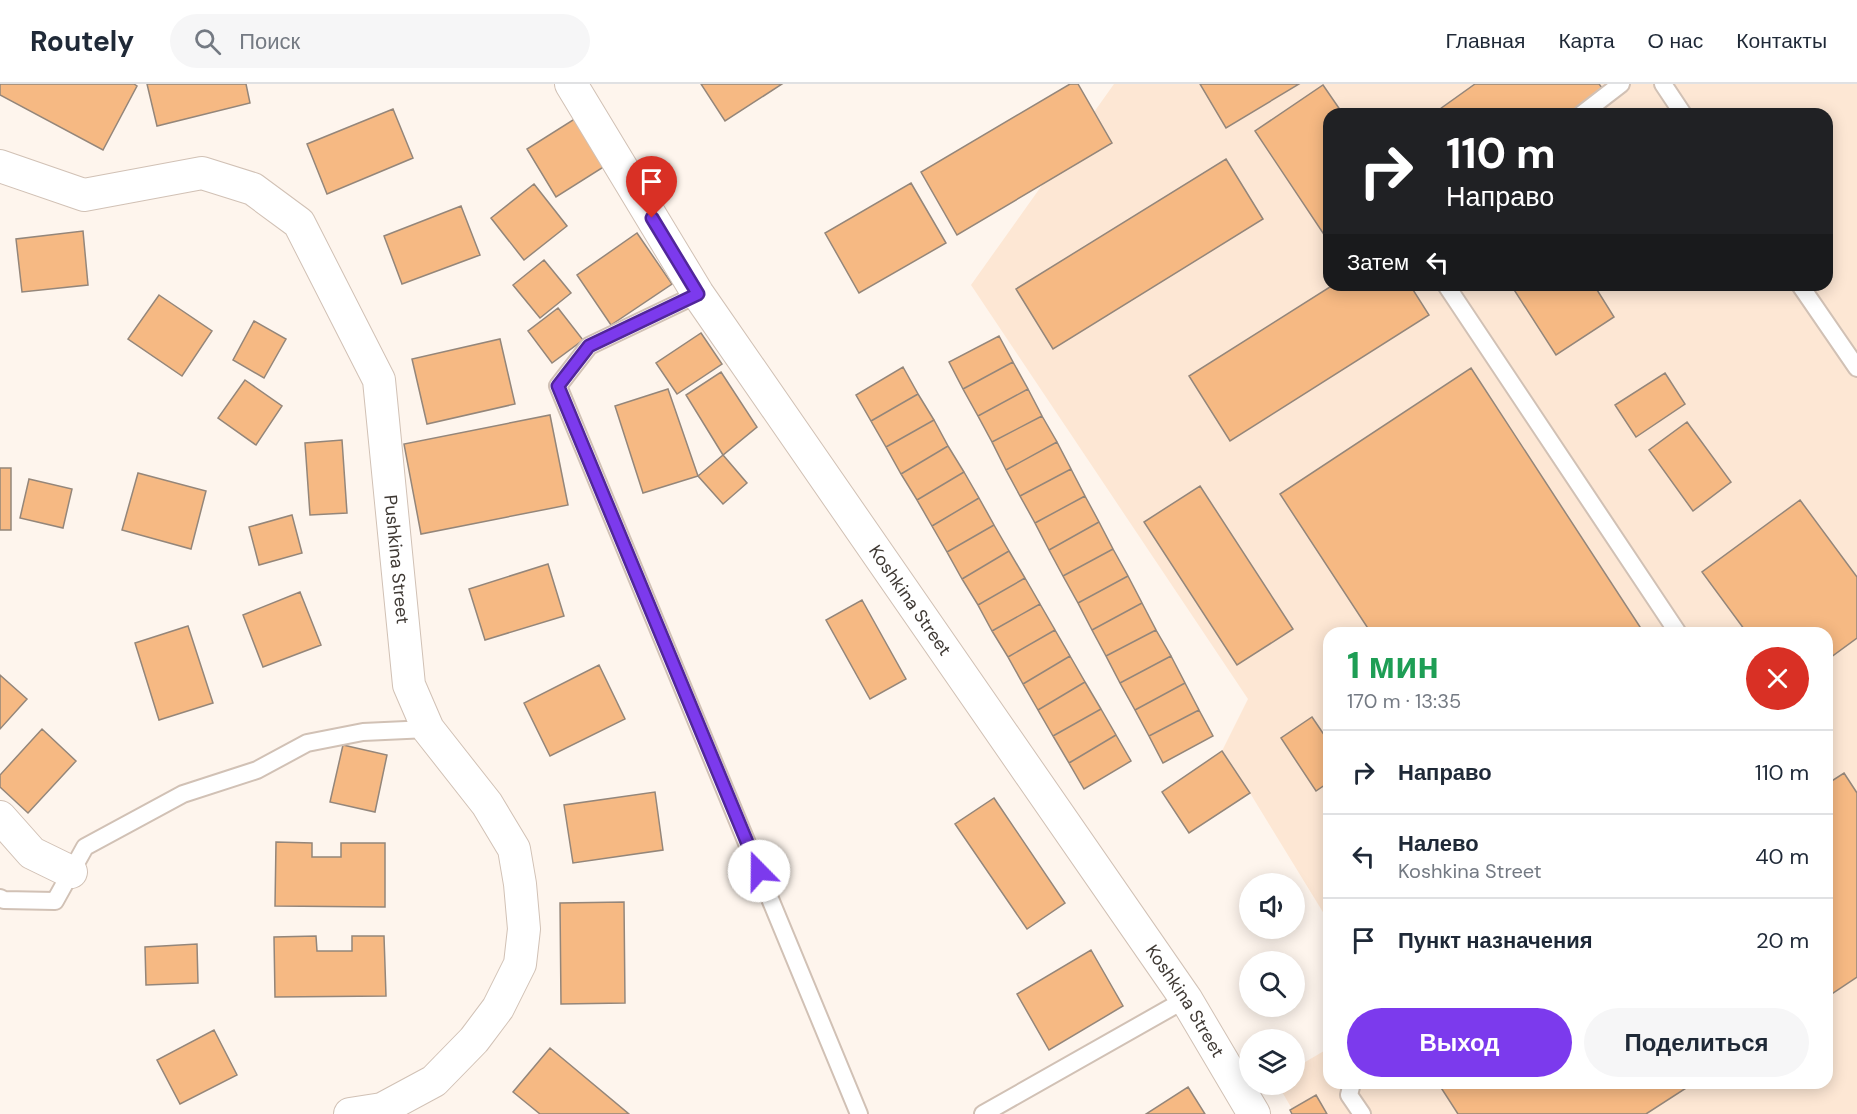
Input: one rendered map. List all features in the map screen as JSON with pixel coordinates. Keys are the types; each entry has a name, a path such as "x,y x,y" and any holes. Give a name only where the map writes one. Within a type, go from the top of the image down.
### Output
{"street":[{"name":"Koshkina Street","path":"571,84 698,294 1186,999 1254,1114"},
{"name":"Pushkina Street","path":"0,166 84,195 202,173 253,189 299,224 379,380 409,685 428,729 487,804 514,849 524,929 520,964 498,1008 474,1040 434,1081 382,1108 350,1114"},
{"path":"0,817 32,853 71,872"}],"lane":[{"path":"1590,108 1621,84"},
{"path":"1663,84 1679,108"},
{"path":"1450,291 1674,627"},
{"path":"1804,291 1857,368"},
{"path":"698,294 589,346 558,386 859,1114"},
{"path":"0,898 55,901 86,847 183,794 257,770 307,742 363,732 428,729"},
{"path":"983,1114 1186,999"},
{"path":"1350,1089 1349,1095 1362,1114"}],"shaded area":[{"path":"1114,84 1857,84 1857,1114 1295,1114 1284,1095 1305,1095 1305,1062 1323,1052 1323,1089 1833,1089 1833,627 1323,627 1323,912 1305,883 1305,873 1299,873 1222,751 1248,699 971,285"}],"building":[{"path":"0,84 134,84 137,86 103,150 0,95"},
{"path":"147,84 246,84 250,103 157,126"},
{"path":"701,84 782,84 725,121"},
{"path":"1070,84 1078,84 1112,143 957,235 921,172"},
{"path":"1200,84 1299,84 1226,128"},
{"path":"1475,84 1599,84 1603,89 1576,108 1441,108"},
{"path":"1323,85 1339,108 1323,108 1323,233 1255,131"},
{"path":"393,109 413,158 327,194 307,144"},
{"path":"584,113 613,161 556,197 527,149"},
{"path":"1226,159 1263,219 1053,349 1016,289"},
{"path":"911,183 946,243 859,293 825,233"},
{"path":"534,184 567,226 524,260 491,218"},
{"path":"461,206 480,255 402,284 384,236"},
{"path":"83,231 88,285 22,292 16,239"},
{"path":"637,233 672,284 611,325 577,275"},
{"path":"544,260 571,293 540,318 513,285"},
{"path":"1324,291 1414,291 1429,315 1230,441 1189,376"},
{"path":"1515,291 1598,291 1614,317 1556,355"},
{"path":"159,295 212,331 182,376 128,339"},
{"path":"558,308 583,340 552,363 528,331"},
{"path":"254,321 286,339 264,378 233,360"},
{"path":"701,333 722,364 677,394 656,363"},
{"path":"999,336 1013,362 963,389 949,362"},
{"path":"500,339 515,404 427,424 412,359"},
{"path":"1013,362 1028,389 978,416 963,389"},
{"path":"903,367 918,394 871,421 856,395"},
{"path":"1471,368 1640,627 1367,627 1280,494"},
{"path":"721,372 757,427 723,455 686,395"},
{"path":"1665,373 1685,404 1636,437 1615,405"},
{"path":"245,380 282,406 256,445 218,418"},
{"path":"668,389 698,476 643,493 615,406"},
{"path":"1028,389 1042,416 992,442 978,416"},
{"path":"918,394 934,420 886,447 871,421"},
{"path":"550,415 568,505 421,534 404,444"},
{"path":"1042,416 1057,442 1006,470 992,442"},
{"path":"934,420 948,446 901,474 886,447"},
{"path":"1687,422 1731,482 1693,511 1649,450"},
{"path":"342,440 347,513 310,515 305,443"},
{"path":"1057,442 1071,469 1020,496 1006,470"},
{"path":"948,446 964,472 917,500 901,474"},
{"path":"723,455 747,483 723,504 698,476"},
{"path":"0,468 11,468 11,530 0,530"},
{"path":"1071,469 1085,496 1035,523 1020,496"},
{"path":"964,472 979,498 932,526 917,500"},
{"path":"138,473 206,491 191,549 122,530"},
{"path":"29,479 72,489 63,528 20,518"},
{"path":"1200,486 1293,629 1237,665 1144,522"},
{"path":"1085,496 1099,522 1049,550 1035,523"},
{"path":"979,498 994,525 947,552 932,526"},
{"path":"1800,500 1857,577 1857,638 1833,656 1833,627 1743,627 1702,572"},
{"path":"292,515 302,553 259,565 249,527"},
{"path":"1099,522 1113,549 1063,576 1049,550"},
{"path":"994,525 1009,551 962,579 947,552"},
{"path":"1113,549 1128,576 1078,603 1063,576"},
{"path":"1009,551 1025,578 978,605 962,579"},
{"path":"548,564 564,616 485,640 469,589"},
{"path":"1128,576 1142,603 1092,630 1078,603"},
{"path":"1025,578 1040,604 992,631 978,605"},
{"path":"300,592 321,645 263,667 243,615"},
{"path":"862,600 906,679 870,699 826,620"},
{"path":"1142,603 1156,630 1106,656 1092,630"},
{"path":"1040,604 1055,630 1008,657 992,631"},
{"path":"188,626 213,703 159,720 135,643"},
{"path":"1055,630 1070,656 1023,684 1008,657"},
{"path":"1156,630 1171,656 1120,683 1106,656"},
{"path":"1070,656 1085,682 1038,710 1023,684"},
{"path":"1171,656 1185,683 1135,710 1120,683"},
{"path":"599,665 625,719 550,756 524,703"},
{"path":"0,675 27,699 0,729"},
{"path":"1085,682 1101,709 1053,736 1038,710"},
{"path":"1185,683 1199,710 1149,736 1135,710"},
{"path":"1101,709 1116,735 1069,763 1053,736"},
{"path":"1199,710 1213,736 1163,763 1149,736"},
{"path":"1312,717 1323,733 1323,786 1316,791 1281,738"},
{"path":"42,729 76,761 28,813 0,787 0,775"},
{"path":"1116,735 1131,761 1084,789 1069,763"},
{"path":"343,745 387,755 375,812 330,802"},
{"path":"1222,751 1250,793 1189,833 1162,792"},
{"path":"1844,773 1857,793 1857,977 1833,993 1833,780"},
{"path":"655,792 663,850 573,863 564,805"},
{"path":"994,798 1065,903 1027,929 955,824"},
{"path":"276,842 312,843 312,857 341,857 341,843 385,843 385,907 275,906"},
{"path":"624,902 625,1003 561,1004 560,903"},
{"path":"316,936 317,951 352,951 352,936 384,936 386,996 275,997 274,937"},
{"path":"197,944 198,983 146,985 145,947"},
{"path":"1091,950 1123,1006 1049,1050 1017,994"},
{"path":"214,1030 237,1075 180,1104 157,1060"},
{"path":"550,1048 629,1114 540,1114 513,1092"},
{"path":"1188,1087 1205,1114 1146,1114"},
{"path":"1442,1089 1685,1089 1646,1114 1458,1114"},
{"path":"1316,1095 1327,1114 1292,1114 1290,1110"}],"route":[{"path":"652,218 698,294 589,346 558,386 759,871"}]}
